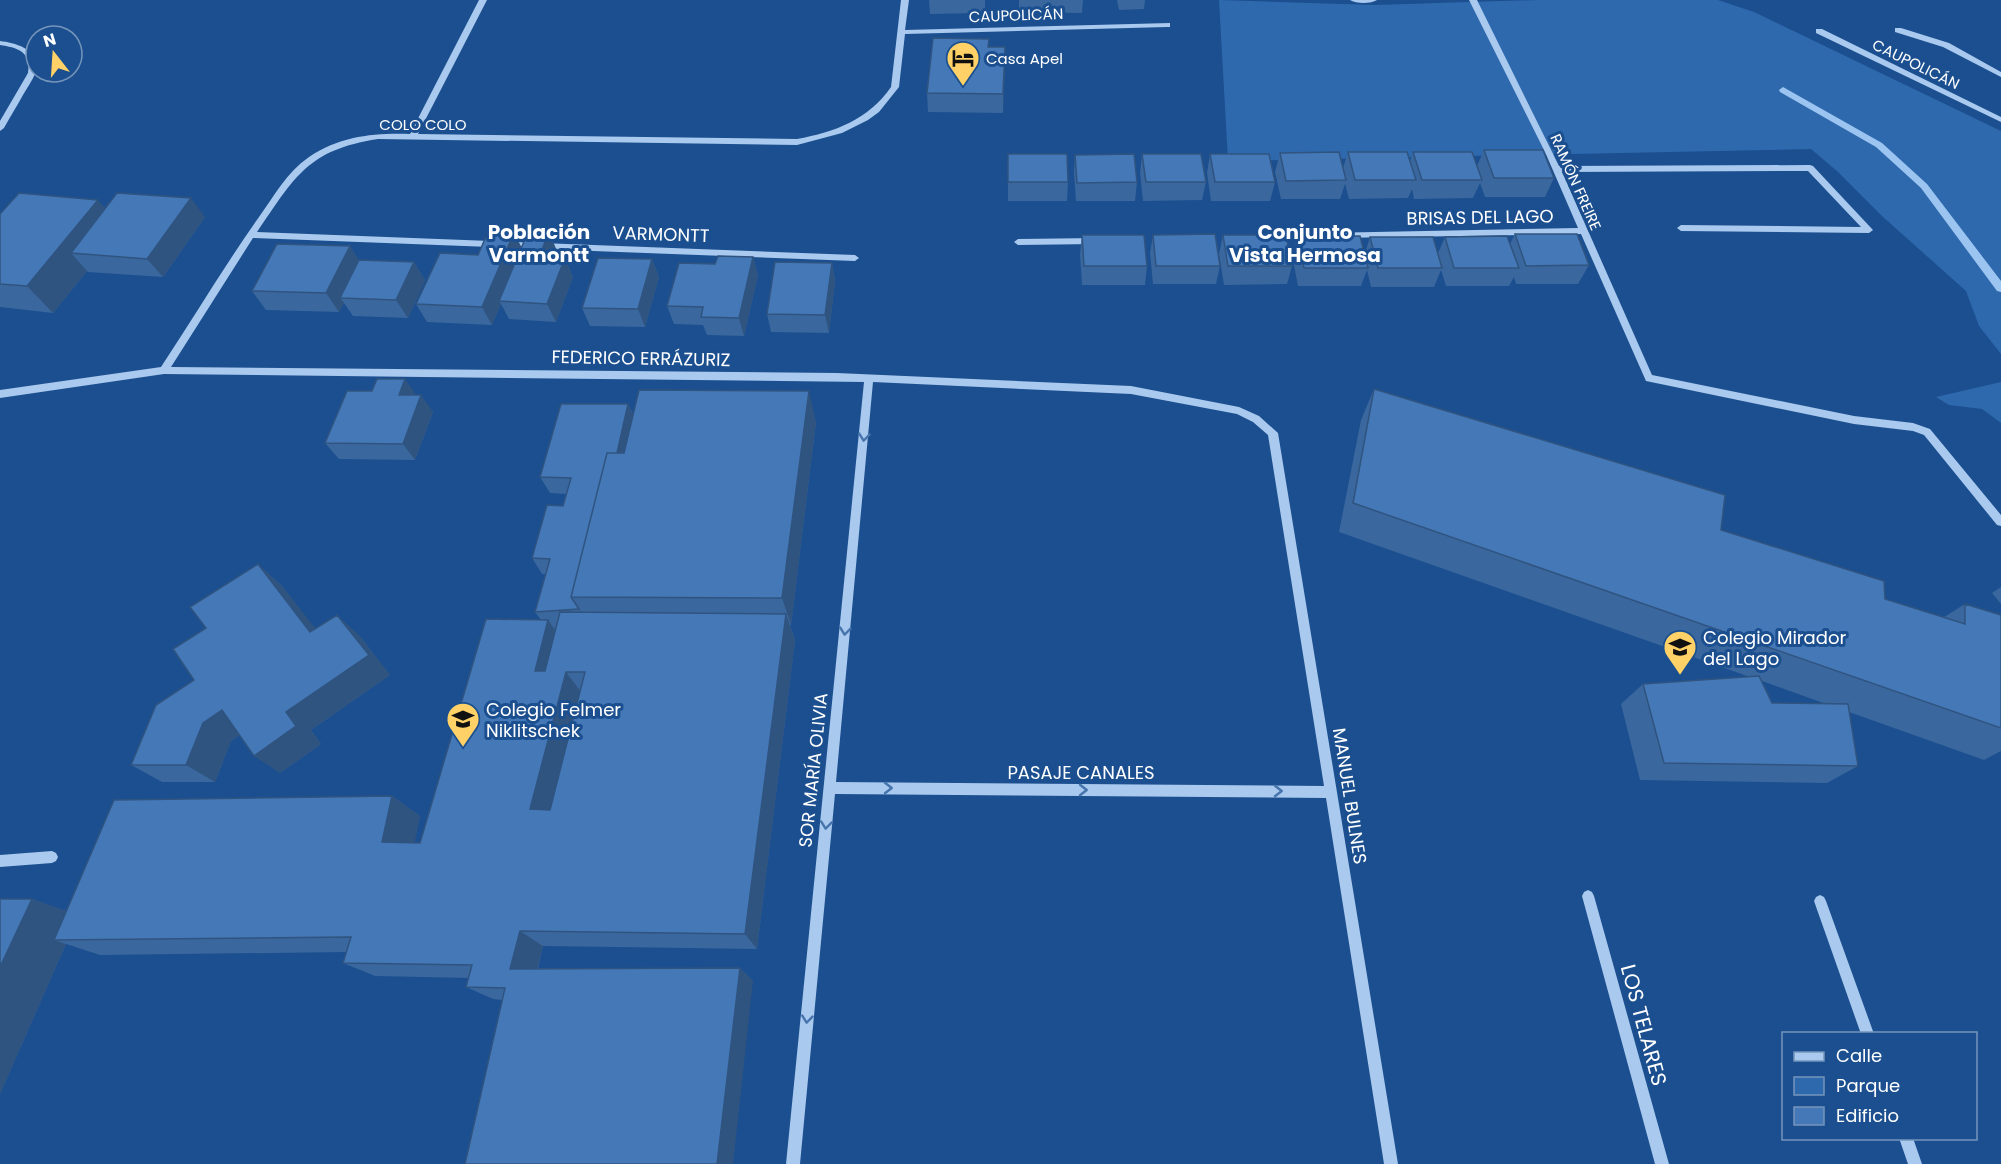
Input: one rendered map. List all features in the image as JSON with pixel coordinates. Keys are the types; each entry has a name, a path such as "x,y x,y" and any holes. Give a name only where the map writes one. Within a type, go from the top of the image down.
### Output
{"street":[{"path":"413,136 483,0"},
{"name":"COLO COLO","path":"164,370 250,236 291,178 315,157 331,148 362,138 413,136 797,142 834,133 866,118 888,98 895,87 905,0"},
{"path":"1354,0 1373,0"},
{"name":"RAMÓN FREIRE","path":"1473,0 1556,170 1649,378 1844,418 1920,429 1936,441 2001,522"},
{"name":"CAUPOLICÁN","path":"902,32 1167,25"},
{"path":"1898,30 1946,45 2001,75"},
{"name":"CAUPOLICÁN","path":"1819,31 2001,120"},
{"path":"0,43 26,51 33,60 34,66 0,128"},
{"path":"1556,170 1810,168 1869,230 1681,228"},
{"name":"BRISAS DEL LAGO","path":"1265,237 1583,231"},
{"name":"VARMONTT","path":"250,236 855,258"},
{"path":"1018,242 1100,241"},
{"name":"FEDERICO ERRÁZURIZ","path":"0,394 164,370 837,377 1131,390 1239,411 1256,419 1273,433"},
{"name":"SOR MARÍA OLIVIA","path":"793,1164 869,379"},
{"name":"MANUEL BULNES","path":"1273,433 1391,1164"},
{"name":"PASAJE CANALES","path":"830,788 1331,792"},
{"path":"0,861 52,857"},
{"name":"LOS TELARES","path":"1588,896 1662,1164"},
{"path":"1820,901 1867,1032"},
{"path":"1907,1140 1915,1164"}],"green space":[{"path":"1219,0 1375,5 1538,0 1718,0 1754,12 2001,131 2001,354 1979,326 1966,291 1811,149 1228,161"},
{"path":"2001,382 2001,423 1982,409 1949,405 1936,397"}],"building":[{"path":"933,38 989,39 988,47 1005,47 1003,94 927,93"},
{"path":"1484,150 1543,150 1554,178 1494,178"},
{"path":"1339,152 1346,180 1286,181 1280,153"},
{"path":"1348,152 1407,152 1416,180 1355,180"},
{"path":"1413,152 1472,152 1482,180 1422,180"},
{"path":"1008,154 1067,154 1068,182 1008,182"},
{"path":"1134,154 1137,182 1077,183 1075,155"},
{"path":"1142,154 1201,154 1206,182 1146,182"},
{"path":"1210,154 1269,154 1275,182 1215,182"},
{"path":"19,193 98,200 27,286 0,284 0,214"},
{"path":"117,193 191,198 147,259 71,253"},
{"path":"488,232 514,233 482,307 416,304 440,253 478,255"},
{"path":"528,232 549,232 539,257 565,258 547,304 499,301"},
{"path":"1215,234 1220,266 1156,266 1153,235"},
{"path":"1515,234 1577,234 1589,265 1526,266"},
{"path":"1082,235 1144,235 1147,266 1084,266"},
{"path":"1223,235 1286,235 1292,266 1228,266"},
{"path":"1297,236 1360,236 1368,268 1304,268"},
{"path":"1507,236 1519,268 1454,268 1445,237"},
{"path":"1370,237 1433,237 1442,268 1378,268"},
{"path":"277,244 350,246 326,293 252,291"},
{"path":"718,256 753,257 739,318 701,317 703,307 667,306 679,263 715,264"},
{"path":"598,258 652,259 638,309 582,308"},
{"path":"359,260 414,262 396,300 340,298"},
{"path":"775,262 832,263 825,315 767,314"},
{"path":"377,379 405,379 399,395 421,395 403,444 325,443 347,391 372,391"},
{"path":"1374,389 1725,495 1721,530 1884,581 1885,599 1965,624 1965,604 2001,615 2001,728 1353,503"},
{"path":"639,390 809,391 782,598 571,597 607,453 624,453"},
{"path":"561,404 628,404 617,453 607,453 571,597 579,609 535,612 550,559 532,558 547,505 563,506 571,478 540,477"},
{"path":"258,564 310,632 337,615 369,655 286,712 296,726 254,756 222,710 203,723 186,765 131,765 156,705 194,680 173,649 206,628 190,607"},
{"path":"560,612 786,614 745,934 520,931 510,969 740,968 717,1164 465,1164 505,988 466,987 472,965 343,963 351,937 54,940 114,800 392,796 382,842 420,843 486,619 548,620 535,671 545,671","holes":["566,672 585,672 550,810 530,809"]},
{"path":"1759,676 1772,703 1848,704 1858,766 1664,763 1643,684"},
{"path":"0,899 32,899 0,967"}],"waterway":[{"path":"1783,90 1879,145 1924,186 2001,288"}],"place":[{"name":"Casa Apel","path":"963,87"},
{"name":"Colegio Mirador del Lago","path":"1680,676"},
{"name":"Colegio Felmer Niklitschek","path":"463,748"}],"district":[{"name":"Población Varmontt","path":"539,244"},
{"name":"Conjunto Vista Hermosa","path":"1305,244"}]}
